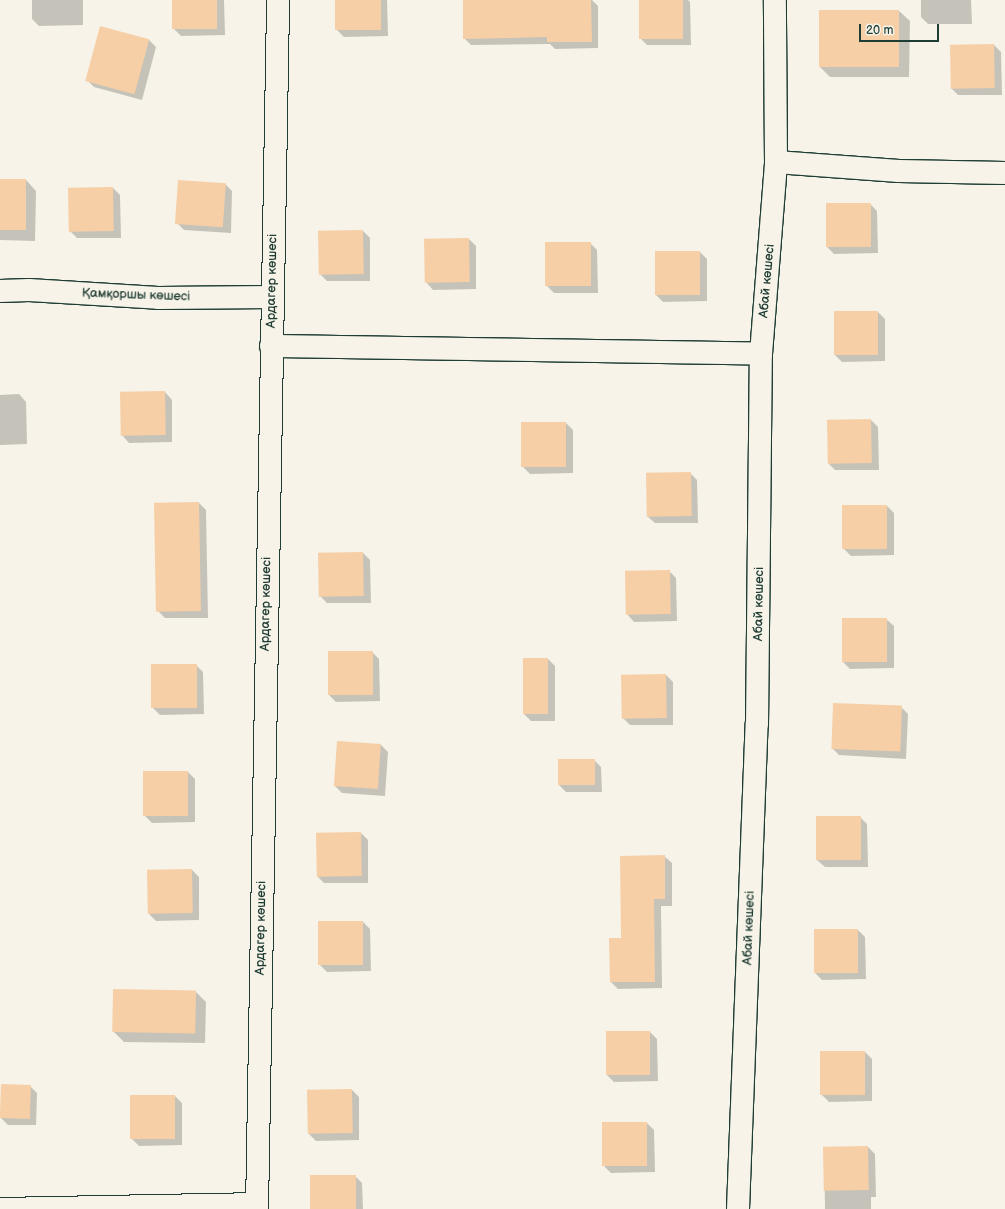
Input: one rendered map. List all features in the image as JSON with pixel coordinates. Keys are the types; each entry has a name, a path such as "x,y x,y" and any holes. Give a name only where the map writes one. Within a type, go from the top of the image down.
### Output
{"street":[{"name":"Ардагер көшесі","path":"257,1206 278,0"},
{"name":"Абай көшесі","path":"738,1209 757,724 761,354 776,162 775,0"},
{"path":"776,162 898,171 1005,173"},
{"name":"Қамқоршы көшесі","path":"0,291 29,290 158,298 272,297"},
{"path":"271,346 761,354"},
{"path":"0,1209 257,1206"}],"building":[{"path":"172,0 217,0 217,29 172,29"},
{"path":"335,0 381,0 381,30 335,30"},
{"path":"463,0 591,0 592,42 547,42 547,37 463,39"},
{"path":"639,0 683,0 683,39 639,39"},
{"path":"819,10 899,10 899,67 819,67"},
{"path":"100,26 149,39 135,94 85,81"},
{"path":"994,44 995,88 951,89 950,45"},
{"path":"0,179 26,179 26,230 0,230"},
{"path":"178,180 226,183 223,227 175,224"},
{"path":"113,187 114,231 69,232 68,188"},
{"path":"826,203 871,203 871,247 826,247"},
{"path":"363,230 364,274 319,275 318,231"},
{"path":"469,238 470,282 425,283 424,239"},
{"path":"545,242 591,242 591,286 545,286"},
{"path":"655,251 700,251 700,295 655,295"},
{"path":"834,311 878,311 878,355 834,355"},
{"path":"165,391 166,435 121,436 120,392"},
{"path":"871,419 872,463 828,464 827,420"},
{"path":"521,422 566,422 566,467 521,467"},
{"path":"691,472 692,516 647,517 646,473"},
{"path":"199,502 201,611 156,612 154,503"},
{"path":"842,505 887,505 887,549 842,549"},
{"path":"363,552 364,596 319,597 318,553"},
{"path":"670,570 671,614 626,615 625,571"},
{"path":"842,618 887,618 887,662 842,662"},
{"path":"328,651 373,651 373,695 328,695"},
{"path":"523,658 548,658 548,714 523,714"},
{"path":"151,664 197,664 197,708 151,708"},
{"path":"666,674 667,718 622,719 621,675"},
{"path":"833,703 902,705 900,751 831,749"},
{"path":"337,741 381,744 378,789 334,786"},
{"path":"558,759 595,759 595,785 558,785"},
{"path":"143,771 188,771 188,816 143,816"},
{"path":"816,816 861,816 861,860 816,860"},
{"path":"361,832 362,876 317,877 316,833"},
{"path":"665,855 665,899 654,899 655,982 610,982 609,938 621,938 620,856"},
{"path":"192,869 193,913 148,914 147,870"},
{"path":"318,921 363,921 363,965 318,965"},
{"path":"814,929 858,929 858,973 814,973"},
{"path":"113,989 196,990 195,1033 112,1032"},
{"path":"606,1031 650,1031 650,1075 606,1075"},
{"path":"820,1051 865,1051 865,1095 820,1095"},
{"path":"1,1084 31,1085 30,1119 0,1118"},
{"path":"352,1089 353,1133 308,1134 307,1090"},
{"path":"130,1095 175,1095 175,1139 130,1139"},
{"path":"602,1122 647,1122 647,1166 602,1166"},
{"path":"868,1146 869,1190 824,1191 823,1147"},
{"path":"310,1175 356,1175 356,1209 310,1209"}]}
